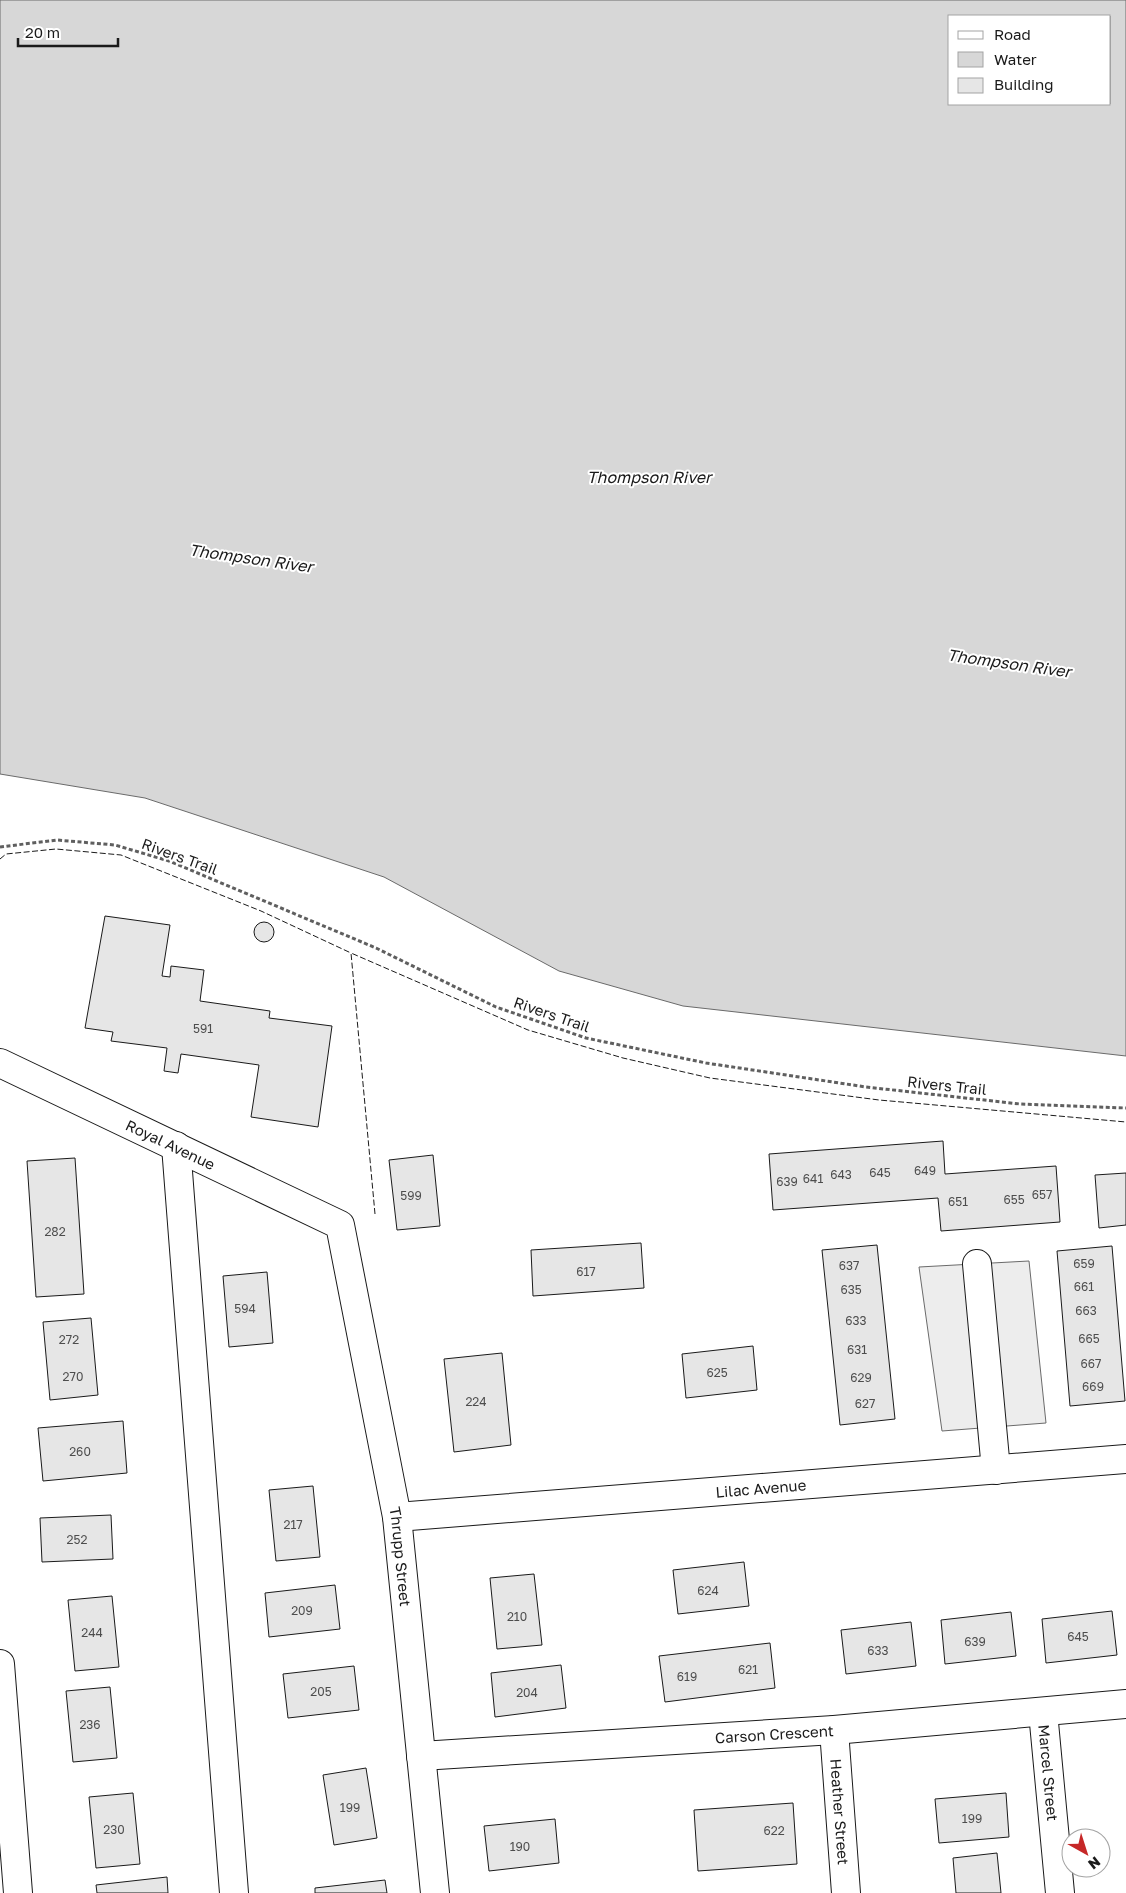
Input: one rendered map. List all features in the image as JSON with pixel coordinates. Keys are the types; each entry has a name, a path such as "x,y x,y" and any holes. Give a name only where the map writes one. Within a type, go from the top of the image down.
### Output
{"street":[{"name":"Royal Avenue","path":"0,1063 340,1224"},
{"path":"176,1146 234,1893"},
{"name":"Thrupp Street","path":"340,1224 397,1517 435,1893"},
{"path":"977,1264 996,1470"},
{"name":"Lilac Avenue","path":"397,1517 1126,1459"},
{"path":"0,1664 18,1893"},
{"name":"Carson Crescent","path":"421,1756 834,1730 1126,1704"},
{"name":"Marcel Street","path":"1043,1712 1060,1893"},
{"name":"Heather Street","path":"834,1730 846,1893"}],"path":[{"name":"Rivers Trail","path":"0,847 57,840 115,846 169,861 376,948 496,1007 586,1038 706,1062 866,1087 1020,1104 1126,1108"}],"shaded area":[{"path":"1029,1261 1046,1423 942,1431 919,1267"}],"water":[{"name":"Thompson River","path":"0,0 1126,0 1126,1056 683,1006 559,971 384,877 145,798 0,774"}],"building":[{"path":"105,916 170,925 162,976 170,977 171,966 204,970 200,1001 270,1011 269,1018 332,1026 318,1127 251,1117 259,1065 181,1054 178,1073 164,1071 167,1048 111,1041 113,1032 85,1028"},
{"path":"264,922 271,925 274,932 271,939 264,942 257,939 254,932 257,925"},
{"path":"943,1141 945,1174 1056,1166 1060,1222 941,1231 938,1198 773,1210 769,1154"},
{"path":"433,1155 440,1226 397,1230 389,1160"},
{"path":"75,1158 84,1294 36,1297 27,1161"},
{"path":"1126,1173 1126,1225 1099,1228 1095,1175"},
{"path":"641,1243 644,1288 533,1296 531,1250"},
{"path":"877,1245 895,1419 840,1425 822,1250"},
{"path":"1112,1246 1125,1401 1070,1406 1057,1251"},
{"path":"267,1272 273,1343 229,1347 223,1276"},
{"path":"91,1318 98,1395 50,1400 43,1322"},
{"path":"753,1346 757,1390 686,1398 682,1354"},
{"path":"502,1353 511,1445 454,1452 444,1359"},
{"path":"123,1421 127,1473 43,1481 38,1428"},
{"path":"313,1486 320,1557 276,1561 269,1490"},
{"path":"111,1515 113,1559 42,1562 40,1518"},
{"path":"744,1562 749,1606 678,1614 673,1570"},
{"path":"534,1574 542,1645 497,1649 490,1578"},
{"path":"335,1585 340,1629 269,1637 265,1593"},
{"path":"112,1596 119,1667 75,1671 68,1600"},
{"path":"1112,1611 1117,1655 1046,1663 1042,1619"},
{"path":"1011,1612 1016,1656 945,1664 941,1620"},
{"path":"911,1622 916,1666 846,1674 841,1630"},
{"path":"770,1643 775,1688 665,1702 659,1656"},
{"path":"561,1665 566,1708 495,1717 491,1673"},
{"path":"354,1666 359,1710 288,1718 283,1674"},
{"path":"110,1687 117,1758 73,1762 66,1691"},
{"path":"366,1768 377,1838 334,1845 323,1775"},
{"path":"133,1793 140,1864 96,1868 89,1797"},
{"path":"1006,1793 1009,1837 939,1843 935,1799"},
{"path":"793,1803 797,1864 698,1871 694,1810"},
{"path":"555,1819 559,1863 489,1871 484,1826"},
{"path":"997,1853 1001,1893 956,1893 953,1858"},
{"path":"167,1877 168,1893 97,1893 96,1885"},
{"path":"385,1880 387,1893 315,1893 315,1888"}],"fence":[{"path":"0,859 6,854 56,849 121,855 261,911 351,953"},
{"path":"375,1214 351,953 528,1030 623,1058 710,1078 879,1100 1126,1122"}]}
